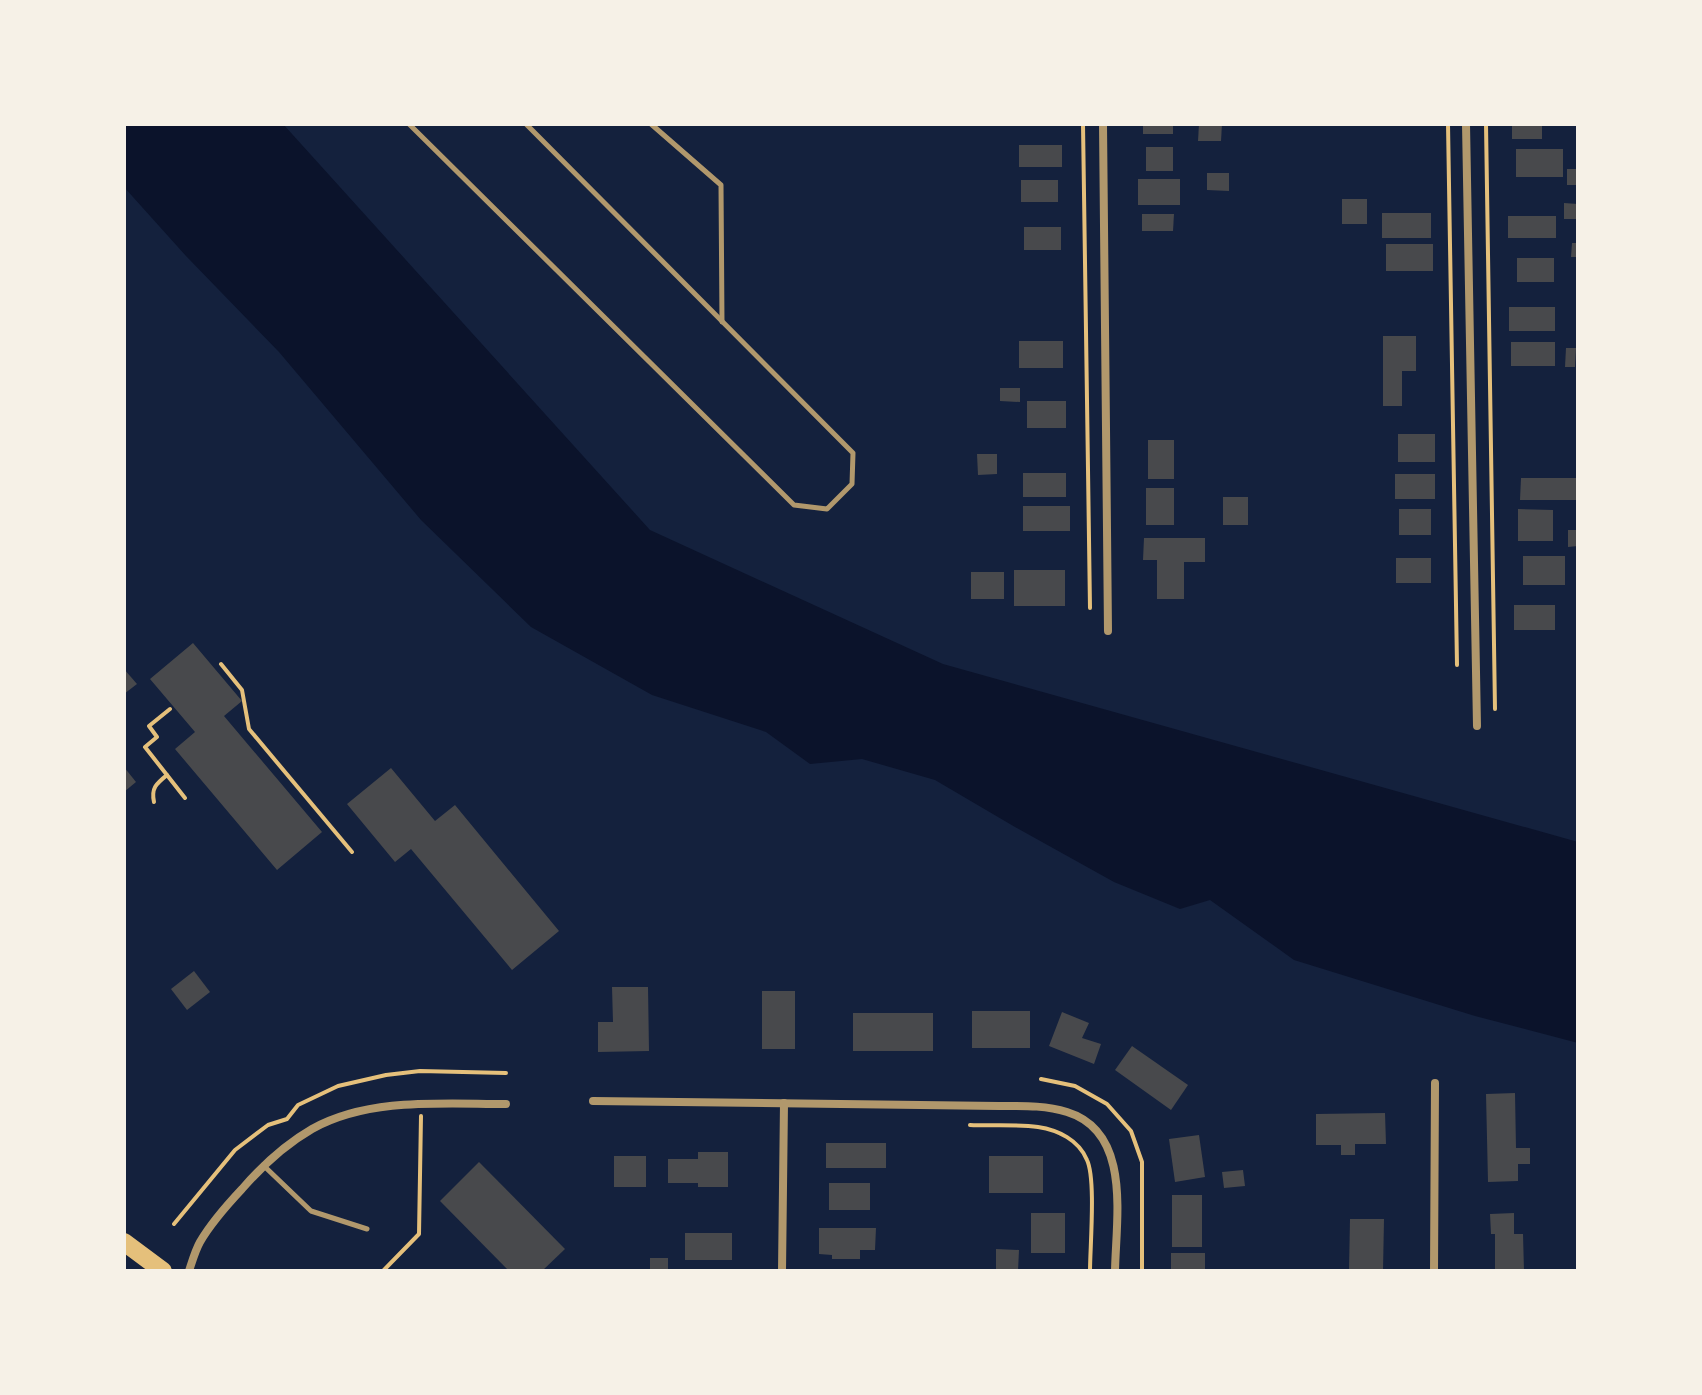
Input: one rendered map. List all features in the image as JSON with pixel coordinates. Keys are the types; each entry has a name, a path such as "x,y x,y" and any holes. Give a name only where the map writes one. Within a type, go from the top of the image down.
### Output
{"main road":[{"path":"124,1242 163,1271"}],"street":[{"path":"1103,124 1108,631"},
{"path":"1466,124 1477,726"},
{"path":"1434,1271 1435,1083"},
{"path":"593,1101 1040,1107 1067,1112 1087,1121 1105,1141 1115,1166 1115,1271"},
{"path":"189,1271 198,1244 227,1204 263,1165 313,1129 354,1113 395,1106 421,1103 506,1104"},
{"path":"782,1271 784,1103"}],"lane":[{"path":"409,124 794,505 827,509 852,484 853,453 526,124"},
{"path":"651,124 721,185 722,322"},
{"path":"263,1165 311,1211 367,1229"}],"path":[{"path":"1083,124 1090,608"},
{"path":"1448,124 1457,665"},
{"path":"1486,124 1495,709"},
{"path":"221,664 242,690 249,729 352,852"},
{"path":"170,709 149,726 157,737 145,747 185,798"},
{"path":"154,802 152,792 155,785 167,775"},
{"path":"383,1271 419,1234 421,1103"},
{"path":"970,1125 1039,1127 1075,1141 1088,1161 1091,1180 1090,1271"}],"water":[{"path":"124,124 283,124 650,530 943,664 1578,842 1578,1043 1475,1016 1294,960 1210,900 1180,909 1114,882 935,780 862,759 810,764 766,732 652,695 531,627 421,520 279,352 124,187"}],"building":[{"path":"1143,124 1173,124 1173,134 1143,134"},
{"path":"1199,124 1222,124 1221,141 1198,141"},
{"path":"1512,124 1542,124 1542,139 1512,139"},
{"path":"1019,145 1062,145 1062,167 1019,167"},
{"path":"1146,147 1173,147 1173,171 1146,171"},
{"path":"1516,149 1563,149 1563,177 1516,177"},
{"path":"1567,169 1578,169 1578,185 1567,185"},
{"path":"1207,173 1229,173 1229,191 1207,190"},
{"path":"1138,179 1180,179 1180,205 1138,205"},
{"path":"1021,180 1058,180 1058,202 1021,202"},
{"path":"1342,199 1367,199 1367,224 1342,224"},
{"path":"1564,203 1578,204 1578,219 1564,219"},
{"path":"1382,213 1431,213 1431,238 1382,238"},
{"path":"1142,214 1174,214 1173,231 1142,231"},
{"path":"1508,216 1556,216 1556,238 1508,238"},
{"path":"1024,227 1061,227 1061,250 1024,250"},
{"path":"1572,243 1578,243 1578,257 1571,257"},
{"path":"1386,244 1433,244 1433,271 1386,271"},
{"path":"1517,258 1554,258 1554,282 1517,282"},
{"path":"1509,307 1555,307 1555,331 1509,331"},
{"path":"1383,336 1416,336 1416,371 1402,371 1402,406 1383,406"},
{"path":"1019,341 1063,341 1063,368 1019,368"},
{"path":"1511,342 1555,342 1555,366 1511,366"},
{"path":"1566,348 1576,348 1575,367 1565,367"},
{"path":"1000,388 1020,388 1020,402 1000,401"},
{"path":"1027,401 1066,401 1066,428 1027,428"},
{"path":"1398,434 1435,434 1435,462 1398,462"},
{"path":"1148,440 1174,440 1174,479 1148,479"},
{"path":"977,454 997,454 997,474 978,475"},
{"path":"1023,473 1066,473 1066,497 1023,497"},
{"path":"1395,474 1435,474 1435,499 1395,499"},
{"path":"1521,478 1578,478 1578,500 1520,500"},
{"path":"1146,488 1174,488 1174,525 1146,525"},
{"path":"1223,497 1248,497 1248,525 1223,525"},
{"path":"1023,506 1070,506 1070,531 1023,531"},
{"path":"1399,509 1431,509 1431,535 1399,535"},
{"path":"1518,509 1553,510 1553,541 1518,541"},
{"path":"1568,530 1578,530 1578,546 1568,547"},
{"path":"1144,538 1205,538 1205,562 1184,562 1184,599 1157,599 1157,560 1143,560"},
{"path":"1523,556 1565,556 1565,585 1523,585"},
{"path":"1396,558 1431,558 1431,583 1396,583"},
{"path":"1014,570 1065,570 1065,606 1014,606"},
{"path":"971,572 1004,572 1004,599 971,599"},
{"path":"1514,605 1555,605 1555,630 1514,630"},
{"path":"193,643 242,701 224,716 322,832 277,870 175,749 195,732 150,679"},
{"path":"124,669 137,684 124,694"},
{"path":"124,767 136,782 124,792"},
{"path":"391,768 435,821 455,805 559,931 512,970 411,849 395,862 347,804"},
{"path":"194,971 210,992 187,1010 171,989"},
{"path":"612,987 648,987 649,1051 598,1052 598,1022 613,1022"},
{"path":"762,991 795,991 795,1049 762,1049"},
{"path":"972,1011 1030,1011 1030,1048 972,1048"},
{"path":"1062,1012 1089,1023 1082,1038 1101,1044 1094,1064 1049,1046"},
{"path":"853,1013 933,1013 933,1051 853,1051"},
{"path":"1132,1046 1188,1085 1171,1110 1115,1070"},
{"path":"1515,1093 1516,1148 1530,1148 1530,1164 1518,1164 1518,1181 1488,1182 1486,1094"},
{"path":"1385,1113 1386,1144 1355,1144 1355,1155 1341,1155 1341,1145 1316,1145 1316,1114"},
{"path":"1199,1135 1205,1177 1175,1182 1169,1139"},
{"path":"826,1143 886,1143 886,1168 826,1168"},
{"path":"698,1152 728,1152 728,1187 668,1183 668,1159 698,1159"},
{"path":"614,1156 646,1156 646,1187 614,1187"},
{"path":"989,1156 1043,1156 1043,1193 989,1193"},
{"path":"479,1162 565,1249 542,1271 509,1271 440,1201"},
{"path":"1243,1170 1245,1186 1224,1188 1222,1172"},
{"path":"829,1183 870,1183 870,1210 829,1210"},
{"path":"1172,1195 1202,1195 1202,1247 1172,1247"},
{"path":"1031,1213 1065,1213 1065,1253 1031,1253"},
{"path":"1514,1213 1514,1234 1523,1234 1524,1271 1495,1271 1495,1234 1491,1234 1490,1214"},
{"path":"1350,1219 1384,1219 1383,1271 1349,1271"},
{"path":"819,1228 876,1228 875,1250 860,1250 860,1259 832,1259 832,1255 819,1254"},
{"path":"685,1233 732,1233 732,1260 685,1260"},
{"path":"996,1249 1019,1250 1018,1271 996,1271"},
{"path":"1171,1253 1205,1253 1205,1271 1171,1271"},
{"path":"650,1258 668,1258 668,1271 650,1271"}]}
